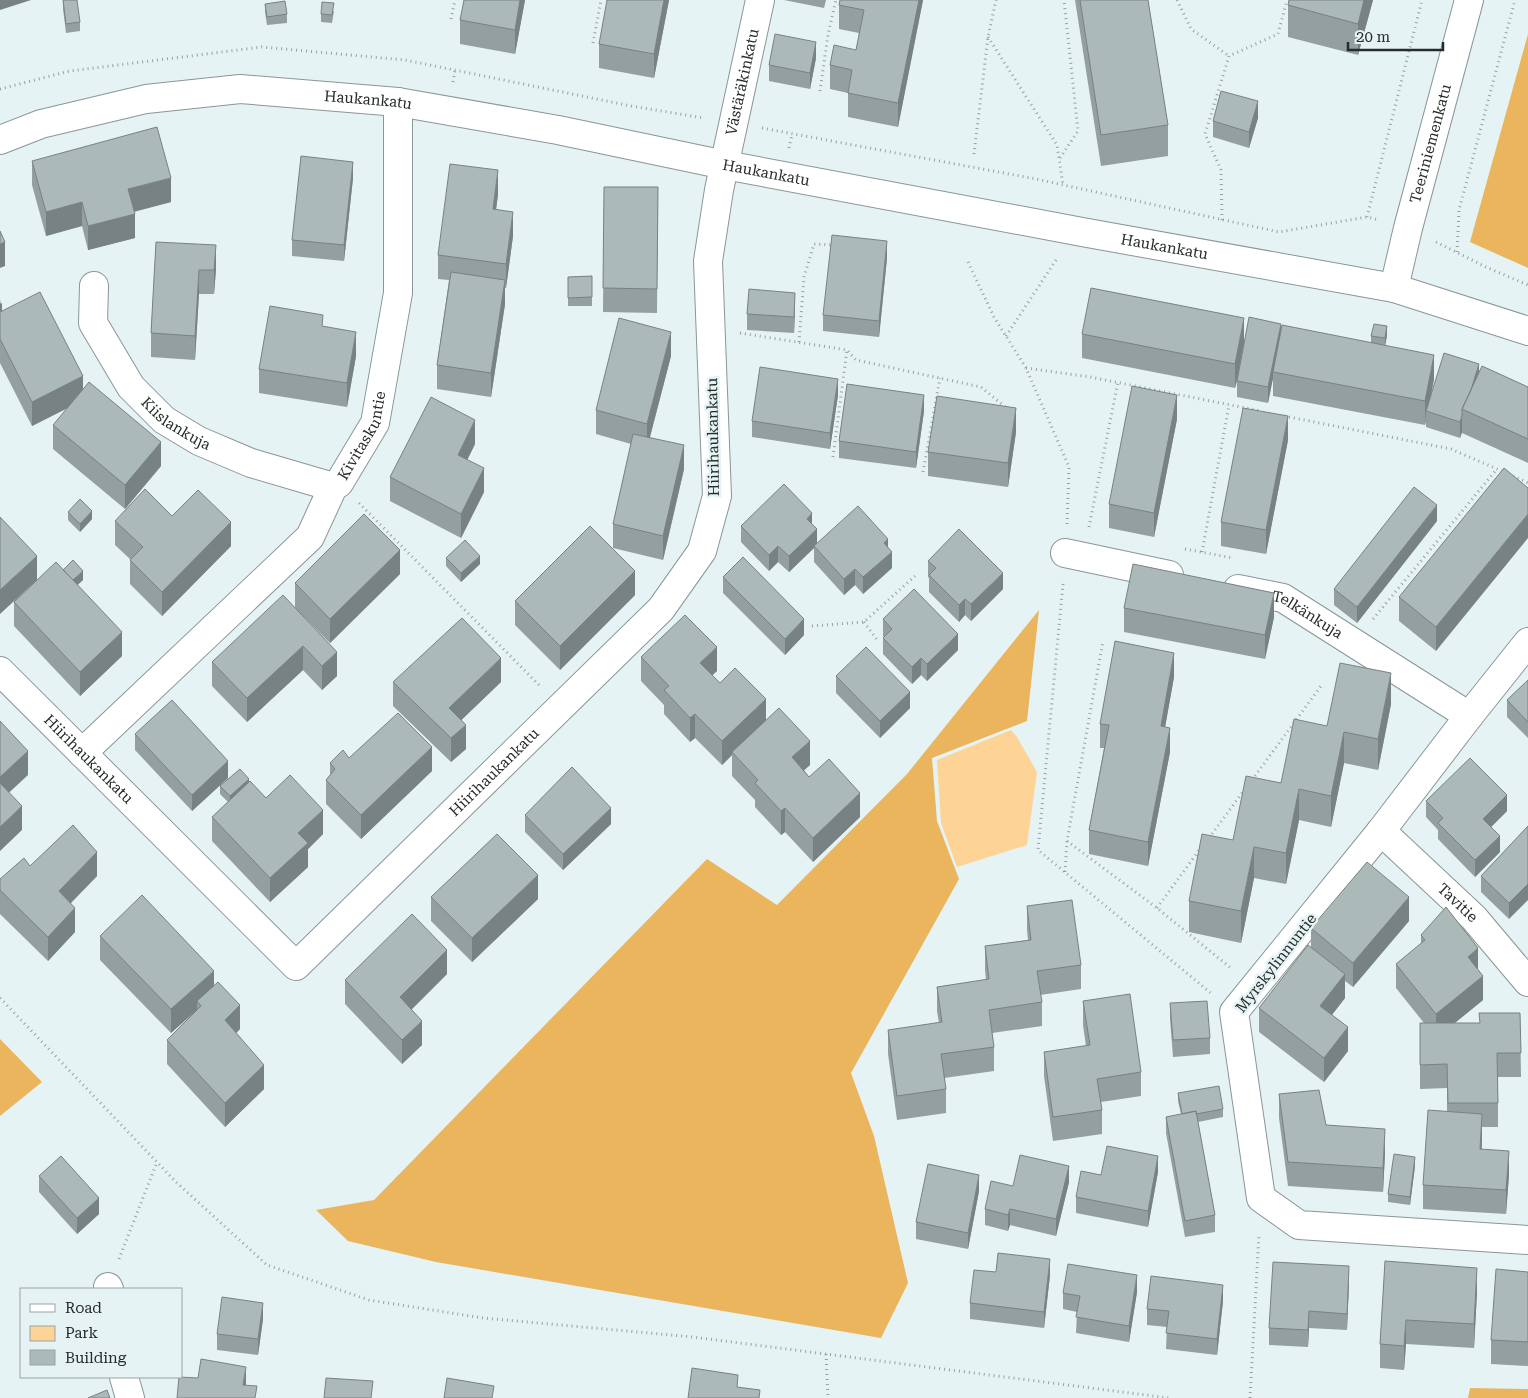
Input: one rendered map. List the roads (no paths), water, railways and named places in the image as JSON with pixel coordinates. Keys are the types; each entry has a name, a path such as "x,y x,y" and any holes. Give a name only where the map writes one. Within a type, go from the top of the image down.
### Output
{"street":[{"name":"Västäräkinkatu","path":"725,165 760,0"},
{"name":"Teeriniemenkatu","path":"1394,288 1408,228 1469,0"},
{"name":"Haukankatu","path":"0,140 41,124 146,99 240,90 398,102 558,130 725,165 1082,232 1394,288 1528,330"},
{"name":"Kivitaskuntie","path":"82,753 310,538 336,485 375,424 398,293 398,102"},
{"name":"Hiirihaukankatu","path":"0,671 296,966 661,609 702,551 717,496 708,262 719,190 725,165"},
{"name":"Kiislankuja","path":"94,286 93,323 131,386 164,420 199,441 251,463 336,485"},
{"name":"Telkänkuja","path":"1065,553 1283,598 1469,716"},
{"name":"Myrskylinnuntie","path":"1528,642 1382,831 1234,1012 1261,1198 1299,1225 1528,1240"},
{"name":"Tavitie","path":"1382,831 1474,918 1528,982"},
{"path":"124,1378 130,1398"}]}
